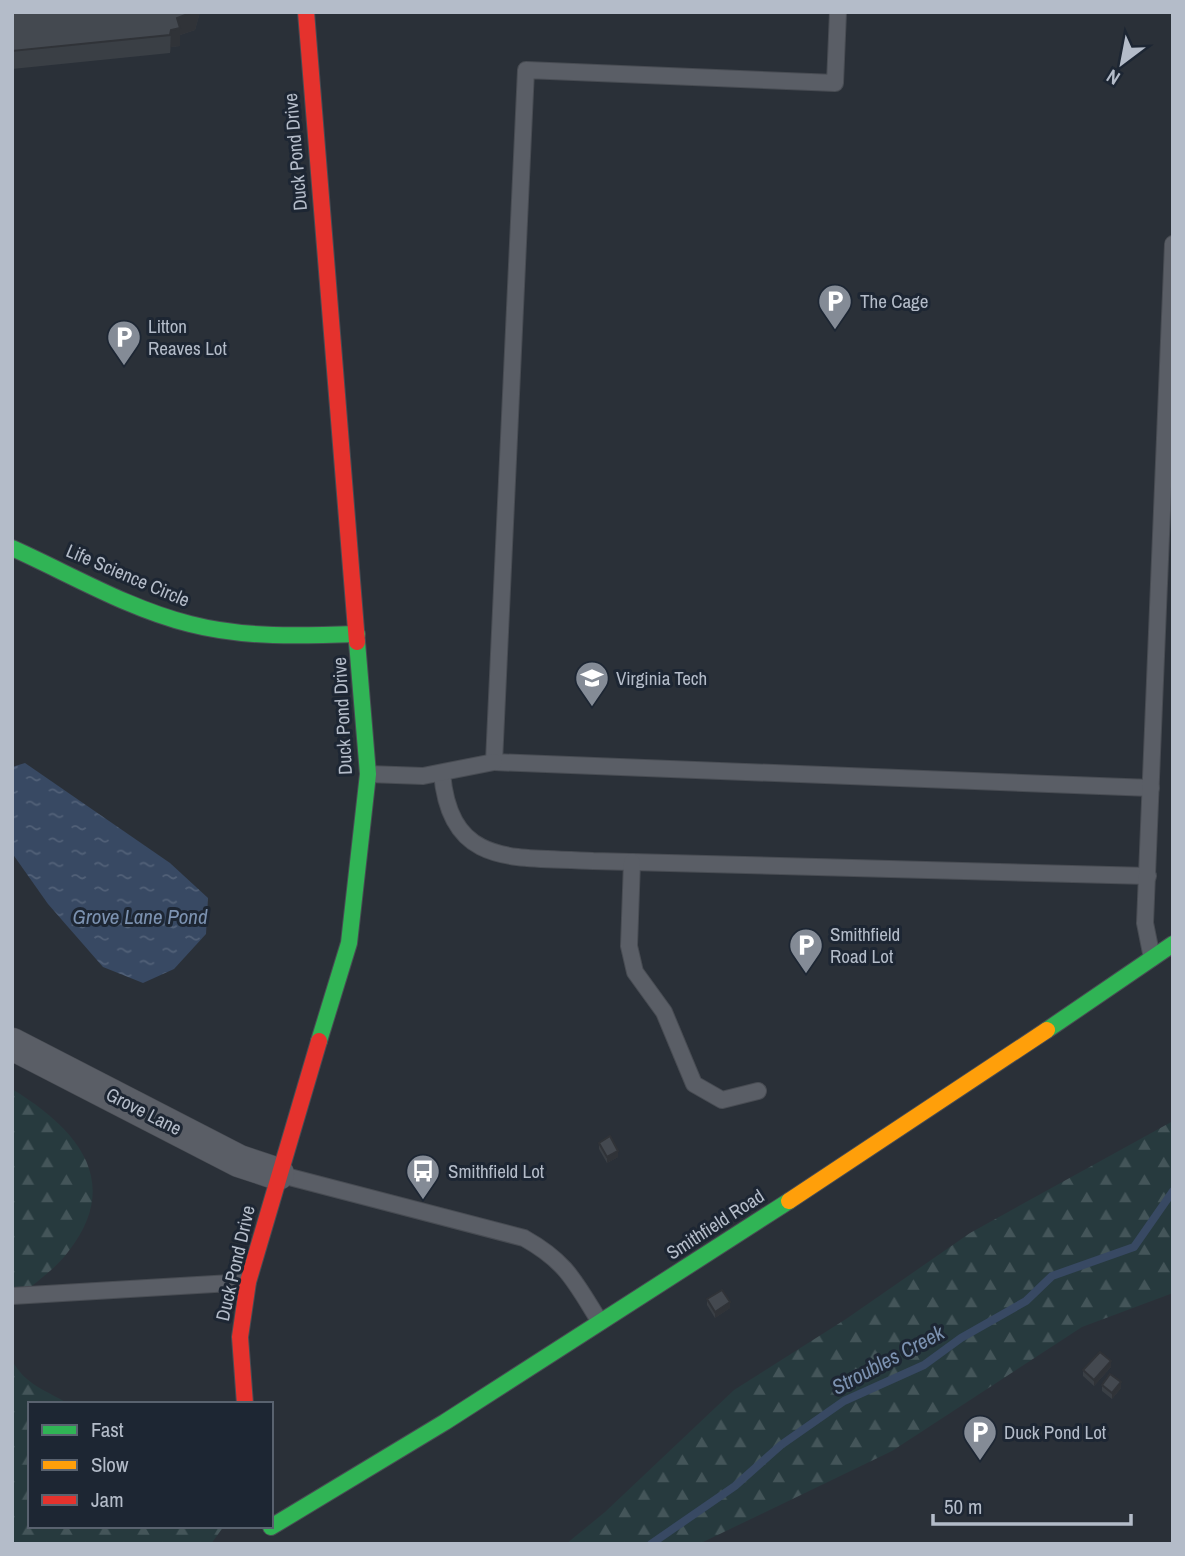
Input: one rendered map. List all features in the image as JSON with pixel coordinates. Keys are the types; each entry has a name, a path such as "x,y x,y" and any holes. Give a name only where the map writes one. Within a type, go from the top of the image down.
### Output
{"street":[{"name":"Duck Pond Drive","path":"245,1402 240,1337 248,1282 349,943 368,775 306,12"},
{"name":"Life Science Circle","path":"12,548 172,619 216,629 322,635 357,634"},
{"name":"Smithfield Road","path":"273,1525 444,1422 906,1126 1173,944"},
{"name":"Grove Lane","path":"12,1044 239,1161 278,1174"}],"lane":[{"path":"494,762 526,70 835,83 838,12"},
{"path":"1152,958 1144,923 1152,788 1173,244"},
{"path":"368,775 442,773 494,762 1152,788"},
{"path":"442,773 448,813 460,832 480,847 502,856 1148,876"},
{"path":"632,862 629,946 635,972 664,1012 694,1084 722,1100 758,1091"},
{"path":"278,1174 524,1238 552,1253 567,1269 600,1322"},
{"path":"12,1296 248,1282"}],"green space":[{"path":"12,1089 56,1121 73,1139 85,1158 92,1180 92,1202 84,1226 68,1252 12,1303"},
{"path":"1173,1121 1173,1293 1082,1327 892,1451 699,1544 566,1544 605,1512 734,1390 846,1319 970,1233"},
{"path":"12,1360 30,1381 65,1402 28,1402 28,1528 223,1528 211,1544 12,1544"}],"water":[{"name":"Grove Lane Pond","path":"25,763 170,863 208,898 206,934 174,969 143,983 103,967 48,904 12,853 12,767"}],"building":[{"path":"12,12 193,12 177,18 180,28 171,30 170,35 12,51"},
{"path":"610,1136 618,1151 607,1157 599,1143"},
{"path":"722,1290 730,1302 715,1312 707,1299"},
{"path":"1100,1352 1111,1361 1094,1380 1083,1370"},
{"path":"1110,1374 1121,1382 1112,1393 1102,1385"}],"waterway":[{"name":"Stroubles Creek","path":"651,1544 735,1486 781,1445 844,1401 924,1365 961,1338 1026,1301 1052,1276 1134,1247 1173,1191"}],"traffic: fast":[{"path":"12,548 122,600 210,629 252,634 357,634"},
{"path":"319,1041 349,943 368,774 357,642"},
{"path":"1047,1030 1173,944"},
{"path":"273,1526 445,1422 789,1201"}],"traffic: slow":[{"path":"789,1201 1047,1030"}],"traffic: jam":[{"path":"306,12 357,642"},
{"path":"245,1402 240,1337 248,1282 319,1041"}],"place":[{"name":"The Cage","path":"835,331"},
{"name":"Litton Reaves Lot","path":"124,367"},
{"name":"Virginia Tech","path":"592,708"},
{"name":"Smithfield Road Lot","path":"806,975"},
{"name":"Smithfield Lot","path":"423,1201"},
{"name":"Duck Pond Lot","path":"980,1462"}]}
